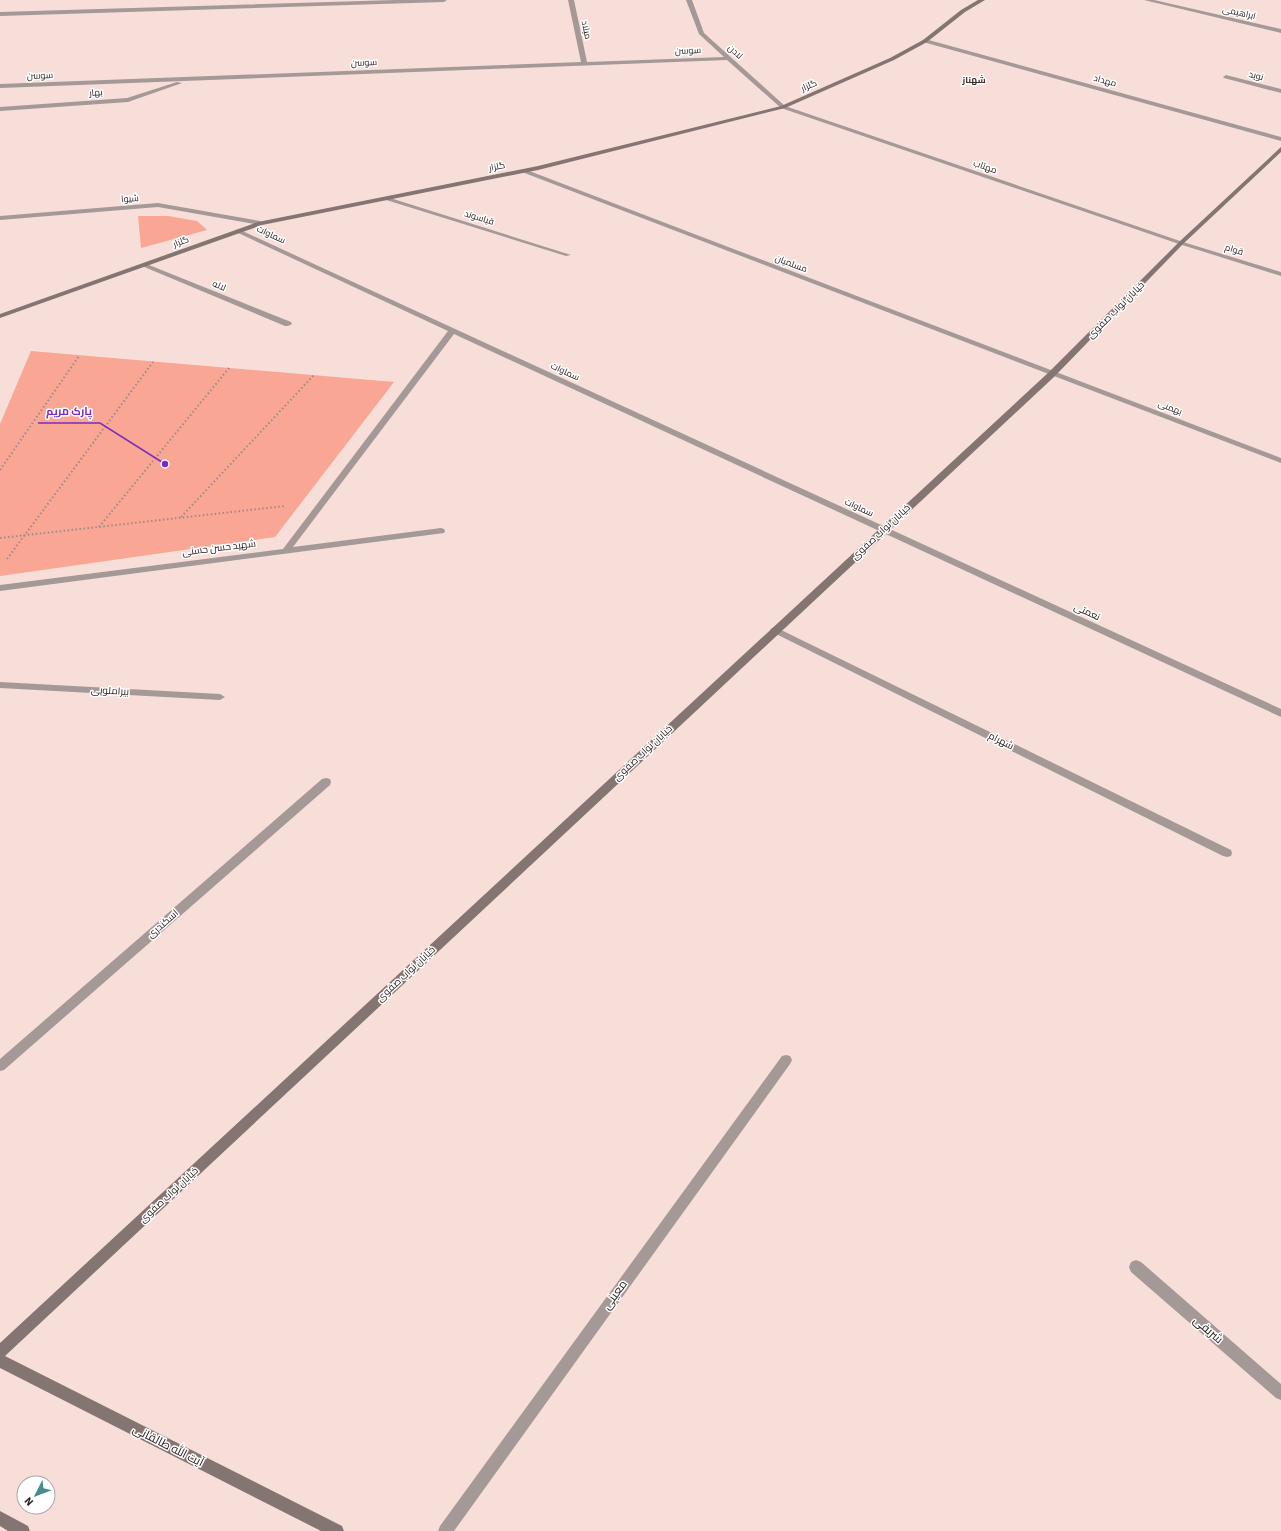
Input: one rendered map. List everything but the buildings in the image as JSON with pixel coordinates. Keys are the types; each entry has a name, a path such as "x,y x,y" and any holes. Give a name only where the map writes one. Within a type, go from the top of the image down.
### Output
{"street":[{"path":"0,14 444,0"},
{"name":"میلاد","path":"571,0 584,63"},
{"name":"لادن","path":"688,0 702,34 783,107"},
{"name":"گلزار","path":"0,316 260,223 524,171 783,107 892,60 925,40 963,11 982,0"},
{"name":"ابراهیمی","path":"1147,0 1281,31"},
{"name":"مهداد","path":"925,40 1281,139"},
{"name":"سوسن","path":"0,86 729,58"},
{"name":"نوید","path":"1226,77 1281,91"},
{"name":"بهار","path":"0,109 128,100 190,79"},
{"name":"مهتاب","path":"783,107 1181,243"},
{"name":"خیابان نواب صفوی","path":"0,1352 1052,374 1181,243 1281,149"},
{"name":"مسلمیان","path":"524,171 1052,374"},
{"name":"قیاسوند","path":"385,198 568,255"},
{"name":"شیوا","path":"0,218 158,206 260,223"},
{"name":"سماوات","path":"238,231 883,530"},
{"name":"قوام","path":"1181,243 1281,274"},
{"name":"لاله","path":"144,265 288,324"},
{"path":"286,551 452,330"},
{"name":"بهمنی","path":"1052,374 1281,460"},
{"name":"شهید حسن حسنی","path":"0,588 441,530"},
{"name":"نعمتی","path":"883,530 1281,714"},
{"name":"شهرام","path":"775,630 1227,853"},
{"name":"بیراملویی","path":"0,685 220,697"},
{"name":"اسکندری","path":"0,1066 326,782"},
{"name":"معینی","path":"445,1531 786,1060"},
{"name":"شریفی","path":"1136,1267 1281,1393"},
{"name":"آیت الله طالقانی","path":"0,1360 337,1531"},
{"path":"0,1518 23,1531"}],"path":[{"path":"0,470 79,356"},
{"path":"4,562 26,535 154,362"},
{"path":"99,527 229,368"},
{"path":"180,518 314,375"},
{"path":"0,538 321,504"}],"shaded area":[{"path":"138,216 168,216 197,221 207,230 141,248"},
{"path":"31,351 394,382 275,537 0,576 0,424"}],"place":[{"name":"پارک مریم","path":"165,464"}],"district":[{"name":"شهناز","path":"974,80"}]}
